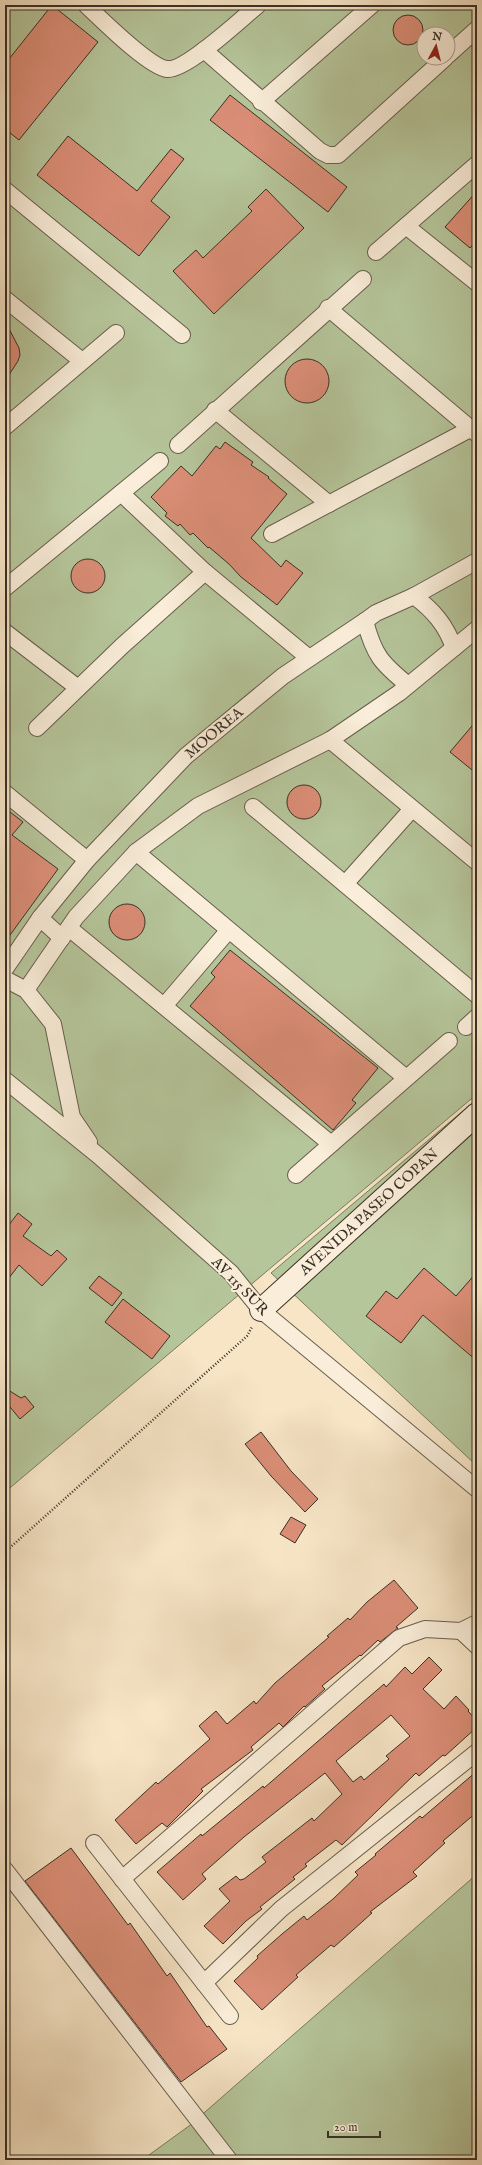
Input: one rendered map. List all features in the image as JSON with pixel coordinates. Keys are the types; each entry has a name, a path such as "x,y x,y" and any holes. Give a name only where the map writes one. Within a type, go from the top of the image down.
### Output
{"main road":[{"name":"AVENIDA PASEO COPAN","path":"261,1310 477,1114"}],"street":[{"path":"86,5 152,63 167,69 179,67 204,50 258,5"},
{"path":"262,102 372,5"},
{"path":"456,48 477,29"},
{"path":"204,50 262,102 320,151 328,155 338,155 436,66"},
{"path":"376,252 477,164"},
{"path":"5,190 182,335"},
{"path":"406,226 477,283"},
{"path":"178,445 328,308 363,279"},
{"path":"5,299 82,361"},
{"path":"272,534 474,432 328,308"},
{"path":"8,418 116,333"},
{"path":"215,410 329,504"},
{"path":"5,588 160,461"},
{"path":"121,493 205,572 309,658"},
{"name":"MOOREA","path":"5,969 40,918 87,860 186,756 283,676 365,620 376,613 414,596 477,561"},
{"path":"37,728 78,688 205,572"},
{"path":"414,596 428,606 438,618 448,632 454,648"},
{"path":"365,620 371,644 385,667 408,685"},
{"path":"26,990 76,917 136,852 198,806 330,740 408,685 477,629"},
{"path":"5,632 78,688"},
{"path":"330,740 477,862"},
{"path":"5,793 87,860"},
{"path":"253,807 477,995"},
{"path":"345,884 412,809"},
{"path":"136,852 228,931 406,1078"},
{"path":"40,918 65,933 164,1006 330,1144"},
{"path":"164,1006 228,931"},
{"path":"5,979 26,990 53,1024 72,1117 99,1156"},
{"path":"296,1175 449,1041"},
{"name":"AV 115 SUR","path":"5,1080 99,1156 231,1273 261,1310 477,1489"},
{"path":"122,1879 399,1638 425,1629 461,1631 477,1623"},
{"path":"461,1631 477,1646"},
{"path":"204,1983 282,1909 477,1752"},
{"path":"94,1843 230,2016"},
{"path":"5,1870 229,2160"}],"path":[{"path":"5,1552 247,1336 261,1310"}],"green space":[{"path":"5,5 477,5 477,1094 5,1492"},
{"path":"477,1099 477,1466 271,1273"},
{"path":"477,1874 477,2160 142,2160 189,2126"}],"building":[{"path":"52,5 98,42 19,140 5,129 5,64"},
{"path":"402,16 414,16 419,19 422,26 416,26 416,43 414,44 402,44 397,41 394,36 394,24 397,19"},
{"path":"230,95 347,187 328,212 210,120"},
{"path":"68,136 137,191 171,149 184,159 151,201 170,217 139,256 37,175"},
{"path":"266,189 304,228 214,314 173,271 196,250 203,258 252,211 248,207"},
{"path":"477,191 477,240 470,248 445,227"},
{"path":"5,321 19,348 20,355 18,361 5,381"},
{"path":"303,359 311,359 323,365 329,377 329,385 323,397 311,403 303,403 291,397 285,385 285,377 291,365"},
{"path":"225,442 253,462 251,465 269,477 268,478 287,494 251,538 281,567 286,560 303,573 277,605 241,577 229,564 209,547 208,548 193,533 190,535 180,524 178,526 165,516 167,513 151,497 181,466 192,476 216,446 220,449"},
{"path":"88,559 100,564 105,576 100,588 88,593 76,588 71,576 76,564"},
{"path":"477,720 477,774 450,752"},
{"path":"301,785 307,785 311,786 318,792 321,802 320,809 314,816 307,819 301,819 297,818 290,812 287,805 287,799 288,795 294,788"},
{"path":"5,808 23,822 12,835 58,869 5,942"},
{"path":"131,904 140,909 144,915 144,929 140,935 131,940 123,940 114,935 110,929 109,918 114,909 120,905"},
{"path":"230,950 378,1068 352,1100 356,1103 333,1130 190,1006 215,977 211,973"},
{"path":"18,1213 32,1224 23,1236 51,1256 57,1250 67,1259 42,1286 19,1265 5,1283 5,1230"},
{"path":"424,1268 456,1296 477,1272 477,1361 423,1315 401,1343 366,1316 386,1291 397,1299"},
{"path":"99,1276 122,1293 112,1306 89,1288"},
{"path":"123,1299 170,1336 152,1359 105,1322"},
{"path":"5,1388 21,1398 25,1396 34,1407 20,1419 5,1401"},
{"path":"261,1432 291,1471 318,1499 305,1512 271,1476 245,1444"},
{"path":"291,1517 306,1525 295,1543 280,1534"},
{"path":"394,1580 418,1608 396,1627 398,1628 380,1642 378,1640 361,1656 360,1655 322,1686 325,1689 305,1707 304,1706 283,1727 279,1723 251,1747 253,1750 201,1789 203,1791 167,1827 162,1823 136,1844 115,1820 156,1782 158,1784 210,1739 199,1726 216,1711 227,1724 254,1701 256,1704 275,1683 329,1637 327,1636 348,1618 350,1620 367,1602"},
{"path":"429,1657 442,1670 423,1689 444,1709 456,1696 477,1721 477,1727 445,1756 443,1755 419,1776 416,1773 342,1845 336,1840 305,1864 307,1866 293,1877 295,1879 260,1907 262,1909 246,1921 223,1944 204,1926 230,1901 219,1889 236,1876 240,1880 244,1879 266,1862 262,1857 312,1818 314,1821 342,1794 325,1773 244,1837 202,1874 206,1879 183,1900 157,1872 201,1834 202,1836 263,1786 264,1788 384,1684 386,1687 405,1667 412,1674","holes":["391,1715 410,1736 386,1756 389,1759 364,1780 361,1776 353,1782 336,1761"]},
{"path":"477,1771 477,1812 443,1841 445,1843 413,1872 417,1876 370,1912 372,1913 334,1947 331,1945 296,1975 298,1977 262,2010 234,1981 258,1958 257,1956 282,1934 304,1916 307,1920 333,1899 358,1875 355,1872 376,1855 375,1854 420,1816 422,1818"},
{"path":"71,1848 128,1925 130,1923 167,1976 170,1973 207,2027 209,2026 227,2049 181,2082 25,1881"}]}
